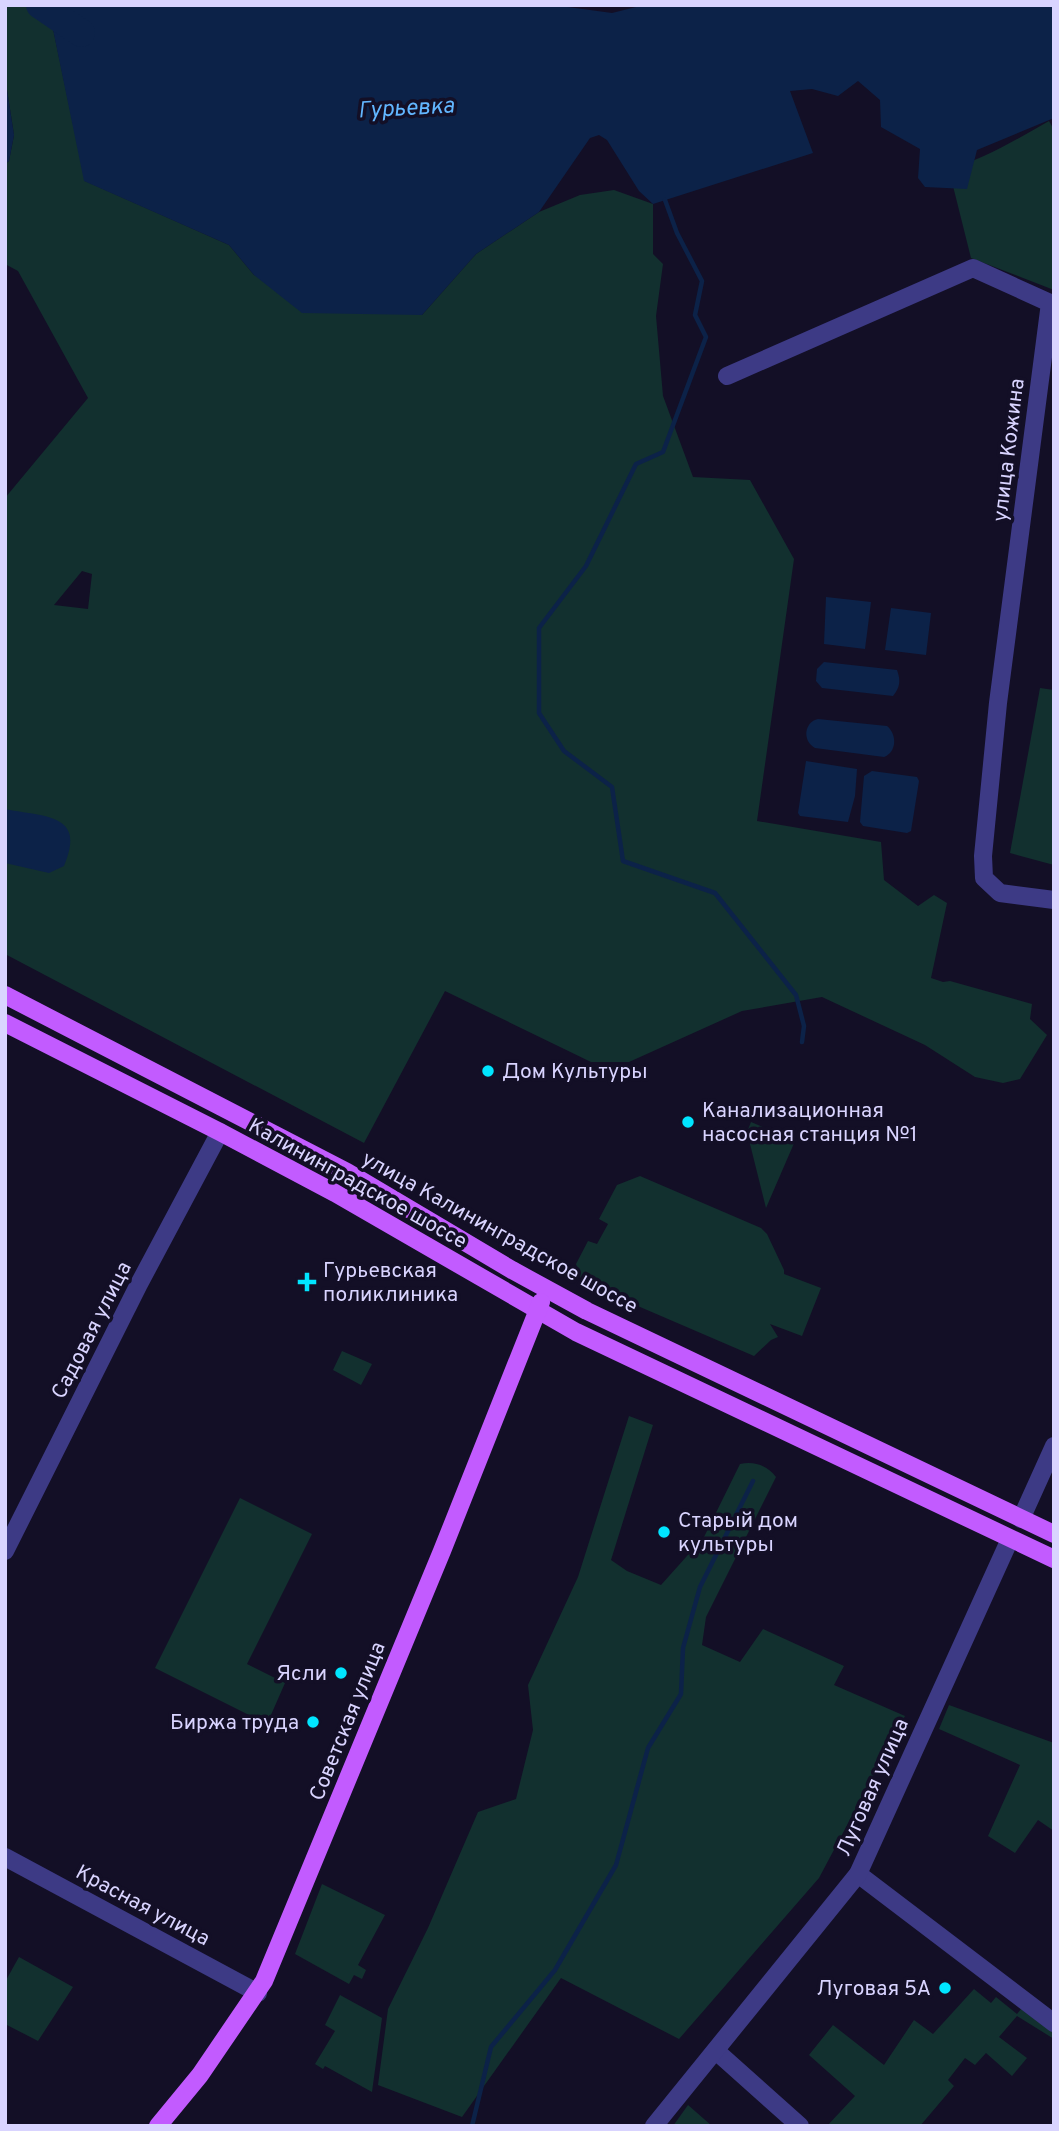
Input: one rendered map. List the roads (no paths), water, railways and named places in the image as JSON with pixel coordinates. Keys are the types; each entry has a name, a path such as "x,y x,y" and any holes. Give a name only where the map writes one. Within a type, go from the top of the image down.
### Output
{"main road":[{"name":"улица Калининградское шоссе","path":"5,995 347,1172 587,1311 1054,1534"},
{"name":"Калининградское шоссе","path":"5,1023 335,1193 537,1310"},
{"name":"Советская улица","path":"158,2126 200,2075 258,1993 312,1872 547,1289"},
{"path":"537,1310 588,1338 1054,1559"}],"street":[{"name":"улица Кожина","path":"727,376 973,268 1050,303 998,703 983,866 984,878 1000,893 1054,900"},
{"name":"Садовая улица","path":"5,1551 139,1284 220,1132"},
{"path":"1021,1519 1054,1446"},
{"name":"Луговая улица","path":"654,2126 858,1874 1010,1539"},
{"name":"Красная улица","path":"5,1857 258,1993"},
{"path":"858,1874 1054,2023"},
{"path":"716,2051 800,2126"}],"water":[{"path":"48,5 553,5 612,13 644,5 1054,5 1054,118 977,150 967,189 925,187 918,178 920,149 881,127 880,100 858,81 838,96 812,89 790,91 813,153 653,204 639,191 607,140 599,135 590,138 539,212 476,254 422,315 302,313 254,275 229,245 84,181"},
{"path":"5,77 14,135 9,161 5,164"},
{"path":"826,597 871,602 865,649 824,644"},
{"path":"891,608 931,613 926,655 885,650"},
{"path":"824,662 897,670 898,687 893,696 822,688 816,681 817,669"},
{"path":"818,719 887,726 893,734 893,747 884,757 815,748 808,741 806,732 810,724"},
{"path":"806,761 857,769 855,796 848,822 800,816 798,813"},
{"path":"872,771 917,777 919,781 911,831 907,833 863,826 860,822 864,776"},
{"path":"5,809 47,817 66,827 70,836 70,849 64,866 49,873 5,863"}],"waterway":[{"name":"Гурьевка","path":"40,5 81,33"},
{"path":"665,200 677,233 702,281 695,315 706,337 663,452 636,464 586,566 539,628 539,713 564,751 612,787 623,861 715,893 796,995 804,1026 802,1042"},
{"path":"472,2126 491,2047 555,1970 616,1865 648,1748 681,1694 683,1648 700,1587 753,1481"}],"place":[{"name":"Дом Культуры","path":"488,1071"},
{"name":"Канализационная насосная станция №1","path":"688,1122"},
{"name":"Гурьевская поликлиника","path":"307,1282"},
{"name":"Старый дом культуры","path":"664,1532"},
{"name":"Ясли","path":"341,1673"},
{"name":"Биржа труда","path":"313,1722"},
{"name":"Луговая 5А","path":"945,1988"}]}
